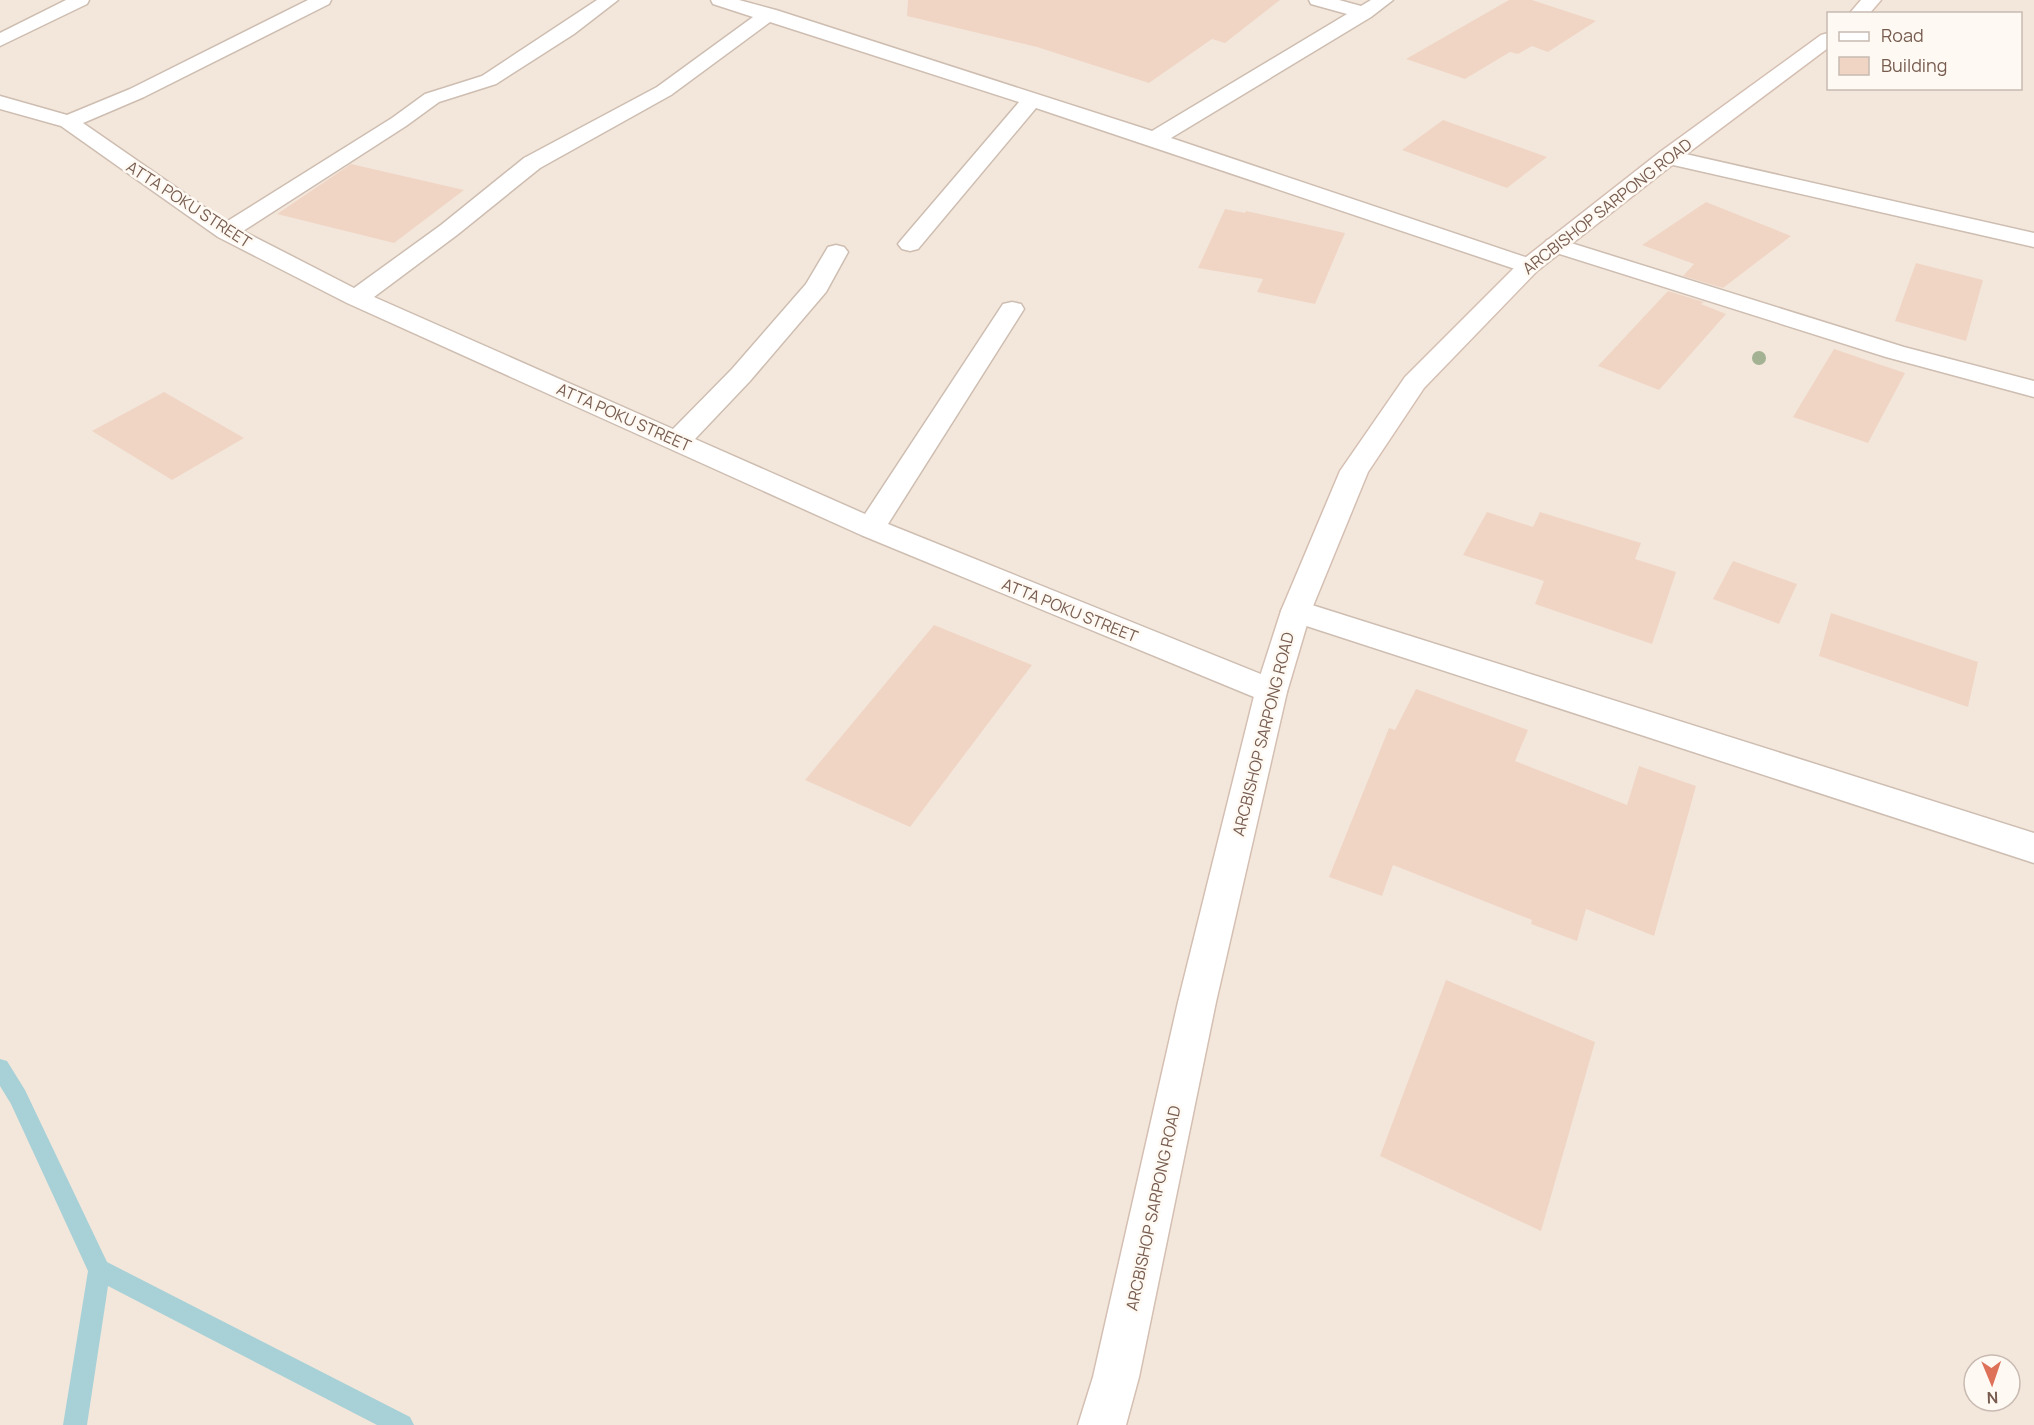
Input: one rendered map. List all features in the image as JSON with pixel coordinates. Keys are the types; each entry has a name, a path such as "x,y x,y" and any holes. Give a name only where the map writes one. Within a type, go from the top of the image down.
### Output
{"street":[{"path":"0,40 80,0"},
{"path":"68,122 137,93 322,0"},
{"path":"226,232 367,140 399,122 432,98 489,81 609,0"},
{"path":"720,0 1155,139 1529,266"},
{"path":"1318,0 1364,13"},
{"path":"1155,139 1384,0"},
{"path":"1860,12 1872,0"},
{"path":"356,298 449,230 532,163 664,92 769,14"},
{"name":"ARCBISHOP SARPONG ROAD","path":"1102,1425 1116,1377 1197,1002 1271,692 1296,611 1354,471 1414,383 1529,266 1668,157 1827,40"},
{"path":"910,244 1033,99"},
{"name":"ATTA POKU STREET","path":"0,102 68,122 226,232 356,298 871,528 1271,692"},
{"path":"1668,157 2034,240"},
{"path":"1555,245 1895,352 2034,389"},
{"path":"678,440 741,375 817,287 836,252"},
{"path":"871,528 1012,309"},
{"path":"1296,611 2034,848"}],"shaded area":[{"path":"0,0 2034,0 2034,1425 0,1425"}],"building":[{"path":"908,0 1280,0 1225,43 1212,39 1149,83 1037,47 907,16"},
{"path":"1509,0 1532,0 1596,21 1548,52 1532,46 1518,54 1510,52 1465,79 1406,59"},
{"path":"1443,120 1547,157 1507,188 1402,150"},
{"path":"351,164 464,190 394,243 277,214"},
{"path":"1706,202 1791,236 1723,288 1683,276 1694,264 1642,245"},
{"path":"1225,209 1245,213 1246,211 1345,233 1315,304 1257,292 1263,279 1198,268"},
{"path":"1916,263 1983,280 1966,341 1895,321"},
{"path":"1668,291 1704,302 1701,304 1726,314 1659,390 1598,366"},
{"path":"1834,349 1905,373 1868,443 1793,417"},
{"path":"164,392 244,438 172,480 92,431"},
{"path":"1487,512 1533,527 1540,512 1641,543 1635,559 1676,572 1652,644 1535,604 1544,581 1463,555"},
{"path":"1733,561 1797,584 1779,624 1713,599"},
{"path":"1831,613 1978,662 1968,707 1819,656"},
{"path":"934,625 1032,665 910,827 805,780"},
{"path":"1416,689 1528,730 1515,761 1627,805 1639,766 1696,786 1654,936 1586,909 1577,941 1531,924 1532,920 1393,865 1382,896 1329,877 1389,728 1395,730"},
{"path":"1446,980 1595,1042 1541,1231 1380,1156"}],"waterway":[{"path":"0,1068 18,1097 99,1270"},
{"path":"75,1425 99,1270"},
{"path":"99,1270 402,1425"}]}
